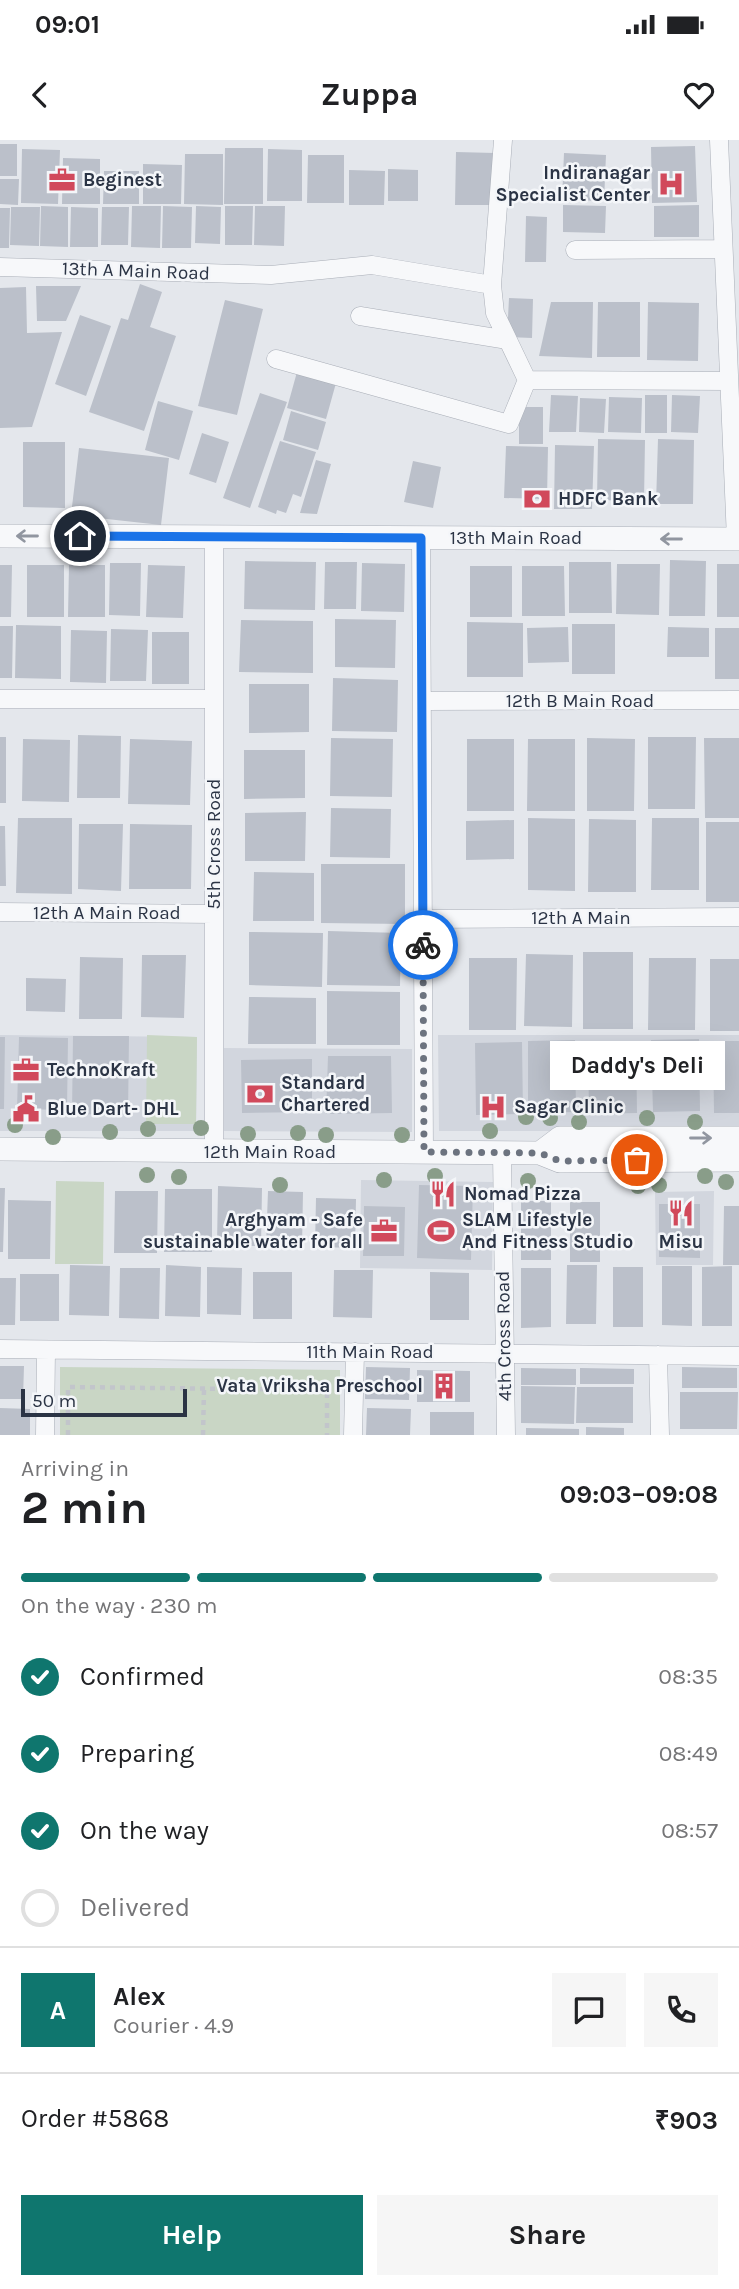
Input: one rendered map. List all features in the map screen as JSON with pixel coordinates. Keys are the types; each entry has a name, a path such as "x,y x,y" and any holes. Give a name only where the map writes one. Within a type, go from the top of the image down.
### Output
{"street":[{"path":"276,359 509,424 527,380 495,313 492,285 503,140"},
{"path":"719,140 728,382 738,539"},
{"path":"575,250 723,249"},
{"name":"13th A Main Road","path":"0,267 271,275 372,265 492,285"},
{"path":"360,316 508,340"},
{"path":"527,380 728,382"},
{"name":"13th Main Road","path":"0,536 738,539"},
{"name":"5th Cross Road","path":"214,536 214,1152"},
{"path":"421,538 424,1152"},
{"path":"0,699 214,699"},
{"name":"12th B Main Road","path":"422,701 739,700"},
{"name":"12th A Main Road","path":"0,912 214,914"},
{"name":"12th A Main","path":"423,919 739,917"},
{"name":"12th Main Road","path":"540,1153 560,1138 739,1138"},
{"name":"12th Main Road","path":"0,1149 540,1153 560,1161 739,1160"},
{"name":"4th Cross Road","path":"502,1153 506,1435"},
{"name":"11th Main Road","path":"0,1349 739,1356"},
{"path":"46,1350 46,1435"},
{"path":"354,1435 355,1352"},
{"path":"658,1355 660,1435"}],"path":[{"path":"68,1435 68,1387 327,1390 327,1435"},
{"path":"203,1435 204,1388"}],"shaded area":[{"path":"0,1035 197,1037 196,1131 0,1131"},
{"path":"438,1035 739,1035 739,1131 439,1131"},
{"path":"224,1048 412,1049 412,1132 224,1131"},
{"path":"361,1180 493,1182 492,1270 360,1268"},
{"path":"714,1191 713,1265 656,1265 655,1192"}],"green space":[{"path":"147,1035 197,1037 196,1124 146,1124"},
{"path":"56,1181 104,1182 103,1264 55,1264"},
{"path":"60,1367 340,1370 340,1435 60,1435"}],"building":[{"path":"0,144 17,144 17,176 0,176"},
{"path":"695,146 697,202 652,203 651,147"},
{"path":"225,148 263,148 263,204 224,204"},
{"path":"22,149 60,150 58,204 21,203"},
{"path":"268,149 302,150 302,201 267,201"},
{"path":"456,152 495,153 494,205 455,205"},
{"path":"564,153 606,155 604,201 562,200"},
{"path":"185,154 223,154 223,205 184,204"},
{"path":"308,155 344,155 344,203 307,203"},
{"path":"63,158 100,159 100,204 62,204"},
{"path":"143,164 182,165 181,204 143,204"},
{"path":"388,169 418,170 418,201 388,201"},
{"path":"349,170 385,171 384,205 349,205"},
{"path":"104,171 139,171 139,204 103,204"},
{"path":"0,179 19,179 18,205 0,204"},
{"path":"563,205 606,206 605,233 563,232"},
{"path":"699,205 699,237 654,237 654,206"},
{"path":"41,206 68,207 68,247 40,246"},
{"path":"132,206 161,206 160,248 131,247"},
{"path":"163,206 192,207 191,248 162,248"},
{"path":"196,206 221,207 220,244 195,243"},
{"path":"225,206 253,206 252,245 225,245"},
{"path":"255,206 285,206 284,246 254,245"},
{"path":"11,207 40,207 39,246 10,245"},
{"path":"71,207 98,208 98,247 70,247"},
{"path":"102,207 129,207 128,245 101,245"},
{"path":"0,208 10,208 9,248 0,248"},
{"path":"526,216 547,217 546,262 525,262"},
{"path":"140,284 162,292 150,327 176,336 144,431 89,412 121,318 128,320"},
{"path":"36,286 81,286 66,321 37,321"},
{"path":"26,287 27,333 62,332 32,427 0,428 0,288"},
{"path":"509,298 533,299 532,338 507,337"},
{"path":"225,300 263,309 237,415 198,406"},
{"path":"551,302 593,302 592,358 539,356"},
{"path":"598,302 640,302 640,357 597,357"},
{"path":"648,302 699,303 698,361 647,360"},
{"path":"80,315 111,326 86,396 55,384"},
{"path":"297,372 336,383 326,419 287,408"},
{"path":"260,393 287,402 250,508 223,498"},
{"path":"551,395 578,396 576,432 549,432"},
{"path":"645,395 667,395 667,433 645,433"},
{"path":"672,395 700,396 698,433 671,432"},
{"path":"609,397 642,398 641,433 608,432"},
{"path":"580,398 606,399 604,433 579,432"},
{"path":"158,401 193,411 179,460 145,450"},
{"path":"519,407 543,407 543,444 519,444"},
{"path":"291,411 326,422 318,450 283,440"},
{"path":"202,433 229,442 216,483 189,474"},
{"path":"598,439 645,440 644,501 597,500"},
{"path":"658,439 694,440 693,504 656,504"},
{"path":"280,441 316,452 301,497 293,494 286,513 277,510 276,514 258,507"},
{"path":"23,442 65,442 65,508 23,507"},
{"path":"555,445 594,446 592,509 554,509"},
{"path":"506,446 548,447 547,499 504,498"},
{"path":"79,448 169,458 161,525 71,515"},
{"path":"316,460 331,464 317,514 300,513"},
{"path":"413,461 441,467 433,508 404,502"},
{"path":"670,560 706,561 705,616 669,616"},
{"path":"245,561 316,562 315,610 244,609"},
{"path":"325,562 357,562 356,609 324,609"},
{"path":"569,562 611,562 612,613 569,613"},
{"path":"110,563 141,563 140,616 109,615"},
{"path":"362,563 405,564 404,612 361,611"},
{"path":"617,564 660,564 659,615 616,614"},
{"path":"717,564 739,564 739,617 717,617"},
{"path":"0,565 12,565 11,617 0,617"},
{"path":"27,565 64,565 64,617 27,617"},
{"path":"69,565 105,565 105,617 68,617"},
{"path":"148,565 185,566 183,618 146,617"},
{"path":"470,566 512,566 512,617 470,617"},
{"path":"522,566 564,566 565,616 522,616"},
{"path":"335,619 396,620 395,668 335,667"},
{"path":"241,620 313,621 313,673 239,672"},
{"path":"467,622 523,623 523,677 467,677"},
{"path":"572,624 615,624 615,674 572,674"},
{"path":"16,625 61,626 61,679 15,678"},
{"path":"0,626 13,626 12,678 0,678"},
{"path":"568,627 569,662 528,663 527,628"},
{"path":"668,627 709,628 709,657 667,657"},
{"path":"715,628 739,628 739,679 715,679"},
{"path":"111,629 148,630 146,681 110,681"},
{"path":"71,630 107,631 106,683 70,682"},
{"path":"152,632 189,632 189,684 152,684"},
{"path":"333,678 398,680 397,732 332,731"},
{"path":"249,684 309,684 309,732 249,733"},
{"path":"78,735 121,736 120,798 77,798"},
{"path":"0,737 6,737 6,803 0,803"},
{"path":"648,737 696,737 695,809 648,809"},
{"path":"331,738 393,739 392,797 330,796"},
{"path":"587,738 635,739 634,811 587,811"},
{"path":"704,738 739,738 739,818 705,818"},
{"path":"23,739 70,740 69,802 22,801"},
{"path":"130,739 192,741 190,805 128,804"},
{"path":"467,739 514,739 514,811 467,811"},
{"path":"528,739 575,739 575,811 527,811"},
{"path":"244,750 305,750 305,798 244,799"},
{"path":"331,808 391,809 390,858 330,857"},
{"path":"306,812 305,861 245,861 245,813"},
{"path":"18,818 72,818 72,894 16,893"},
{"path":"528,818 575,819 575,891 528,890"},
{"path":"652,818 699,818 699,890 651,890"},
{"path":"589,819 636,820 636,892 588,892"},
{"path":"514,820 514,859 466,860 466,821"},
{"path":"706,822 739,822 739,902 706,902"},
{"path":"79,824 123,824 121,891 78,889"},
{"path":"130,824 192,825 191,889 129,889"},
{"path":"0,826 5,826 6,886 0,886"},
{"path":"321,864 405,864 405,924 321,923"},
{"path":"254,872 314,873 314,921 253,921"},
{"path":"328,931 401,933 400,986 327,985"},
{"path":"249,932 323,933 322,987 249,985"},
{"path":"583,952 633,952 633,1029 583,1029"},
{"path":"526,954 573,955 572,1027 524,1026"},
{"path":"142,955 186,955 184,1018 141,1017"},
{"path":"80,957 123,958 122,1019 79,1019"},
{"path":"469,958 517,958 516,1030 469,1030"},
{"path":"649,958 696,958 695,1030 648,1030"},
{"path":"710,959 739,959 739,1031 710,1031"},
{"path":"26,978 66,979 65,1012 26,1011"},
{"path":"327,991 400,992 400,1045 327,1045"},
{"path":"249,997 316,998 316,1044 248,1044"},
{"path":"73,1036 129,1036 128,1115 72,1114"},
{"path":"0,1037 5,1037 4,1109 0,1109"},
{"path":"19,1037 68,1038 67,1110 17,1109"},
{"path":"699,1039 700,1111 653,1112 651,1040"},
{"path":"575,1040 576,1112 528,1113 528,1041"},
{"path":"636,1041 637,1113 589,1114 588,1042"},
{"path":"713,1041 739,1041 739,1113 714,1113"},
{"path":"522,1042 523,1114 476,1115 475,1043"},
{"path":"328,1056 391,1056 392,1113 326,1114"},
{"path":"312,1059 312,1112 242,1113 241,1060"},
{"path":"419,1185 473,1186 471,1260 417,1258"},
{"path":"218,1186 262,1188 261,1246 217,1245"},
{"path":"0,1188 5,1188 3,1252 0,1252"},
{"path":"165,1189 212,1189 212,1252 164,1252"},
{"path":"115,1191 158,1191 157,1253 114,1253"},
{"path":"268,1191 303,1192 302,1247 266,1246"},
{"path":"316,1198 356,1199 355,1248 315,1247"},
{"path":"8,1200 51,1201 50,1259 8,1259"},
{"path":"521,1201 551,1201 551,1260 521,1260"},
{"path":"570,1202 600,1202 600,1262 570,1262"},
{"path":"659,1204 700,1204 700,1258 659,1257"},
{"name":"Arghyam - Safe sustainable water for all","path":"364,1206 405,1207 404,1256 363,1256"},
{"path":"724,1206 739,1206 739,1265 723,1265"},
{"path":"70,1265 110,1266 109,1316 69,1315"},
{"path":"166,1265 201,1267 200,1317 165,1316"},
{"path":"567,1265 597,1265 596,1324 566,1324"},
{"path":"662,1266 692,1266 692,1326 662,1325"},
{"path":"732,1266 732,1326 702,1326 702,1267"},
{"path":"207,1267 242,1268 241,1315 207,1314"},
{"path":"613,1267 643,1267 643,1327 613,1327"},
{"path":"120,1268 160,1268 159,1319 119,1318"},
{"path":"521,1268 551,1268 551,1327 521,1328"},
{"path":"334,1270 373,1270 372,1318 333,1317"},
{"path":"253,1272 292,1272 292,1319 253,1319"},
{"path":"430,1272 469,1273 469,1320 430,1320"},
{"path":"20,1274 59,1274 59,1321 20,1321"},
{"path":"0,1278 16,1278 15,1325 0,1325"},
{"path":"0,1366 24,1366 23,1399 0,1399"},
{"path":"366,1367 410,1368 409,1400 365,1399"},
{"path":"682,1367 737,1368 737,1388 682,1388"},
{"path":"521,1368 576,1369 576,1385 521,1385"},
{"path":"580,1368 634,1369 634,1384 580,1384"},
{"name":"Vata Vriksha Preschool","path":"417,1370 470,1371 470,1402 417,1402"},
{"path":"521,1386 575,1387 574,1424 521,1423"},
{"path":"577,1387 633,1387 633,1423 576,1423"},
{"path":"680,1392 738,1392 737,1429 680,1429"},
{"path":"0,1408 30,1409 30,1435 0,1435"},
{"path":"367,1408 411,1409 410,1435 366,1435"},
{"path":"430,1412 474,1412 474,1435 430,1435"},
{"path":"586,1427 624,1428 624,1435 586,1435"},
{"path":"526,1428 579,1429 579,1435 526,1435"}],"way so far":[{"path":"423,945 424,1152 540,1153 560,1161 637,1160"}],"place":[{"name":"Beginest","path":"62,180"},
{"name":"Indiranagar Specialist Center","path":"671,184"},
{"name":"HDFC Bank","path":"537,499"},
{"name":"TechnoKraft","path":"26,1070"},
{"name":"Standard Chartered","path":"260,1094"},
{"name":"Sagar Clinic","path":"493,1107"},
{"name":"Blue Dart- DHL","path":"26,1109"},
{"name":"Daddy's Deli","path":"637,1160"},
{"name":"Nomad Pizza","path":"443,1194"},
{"name":"Misu","path":"681,1213"},
{"name":"Arghyam - Safe sustainable water for all","path":"384,1231"},
{"name":"SLAM Lifestyle And Fitness Studio","path":"441,1231"},
{"name":"Vata Vriksha Preschool","path":"444,1386"}],"route":[{"path":"80,536 421,538 423,945"}]}
